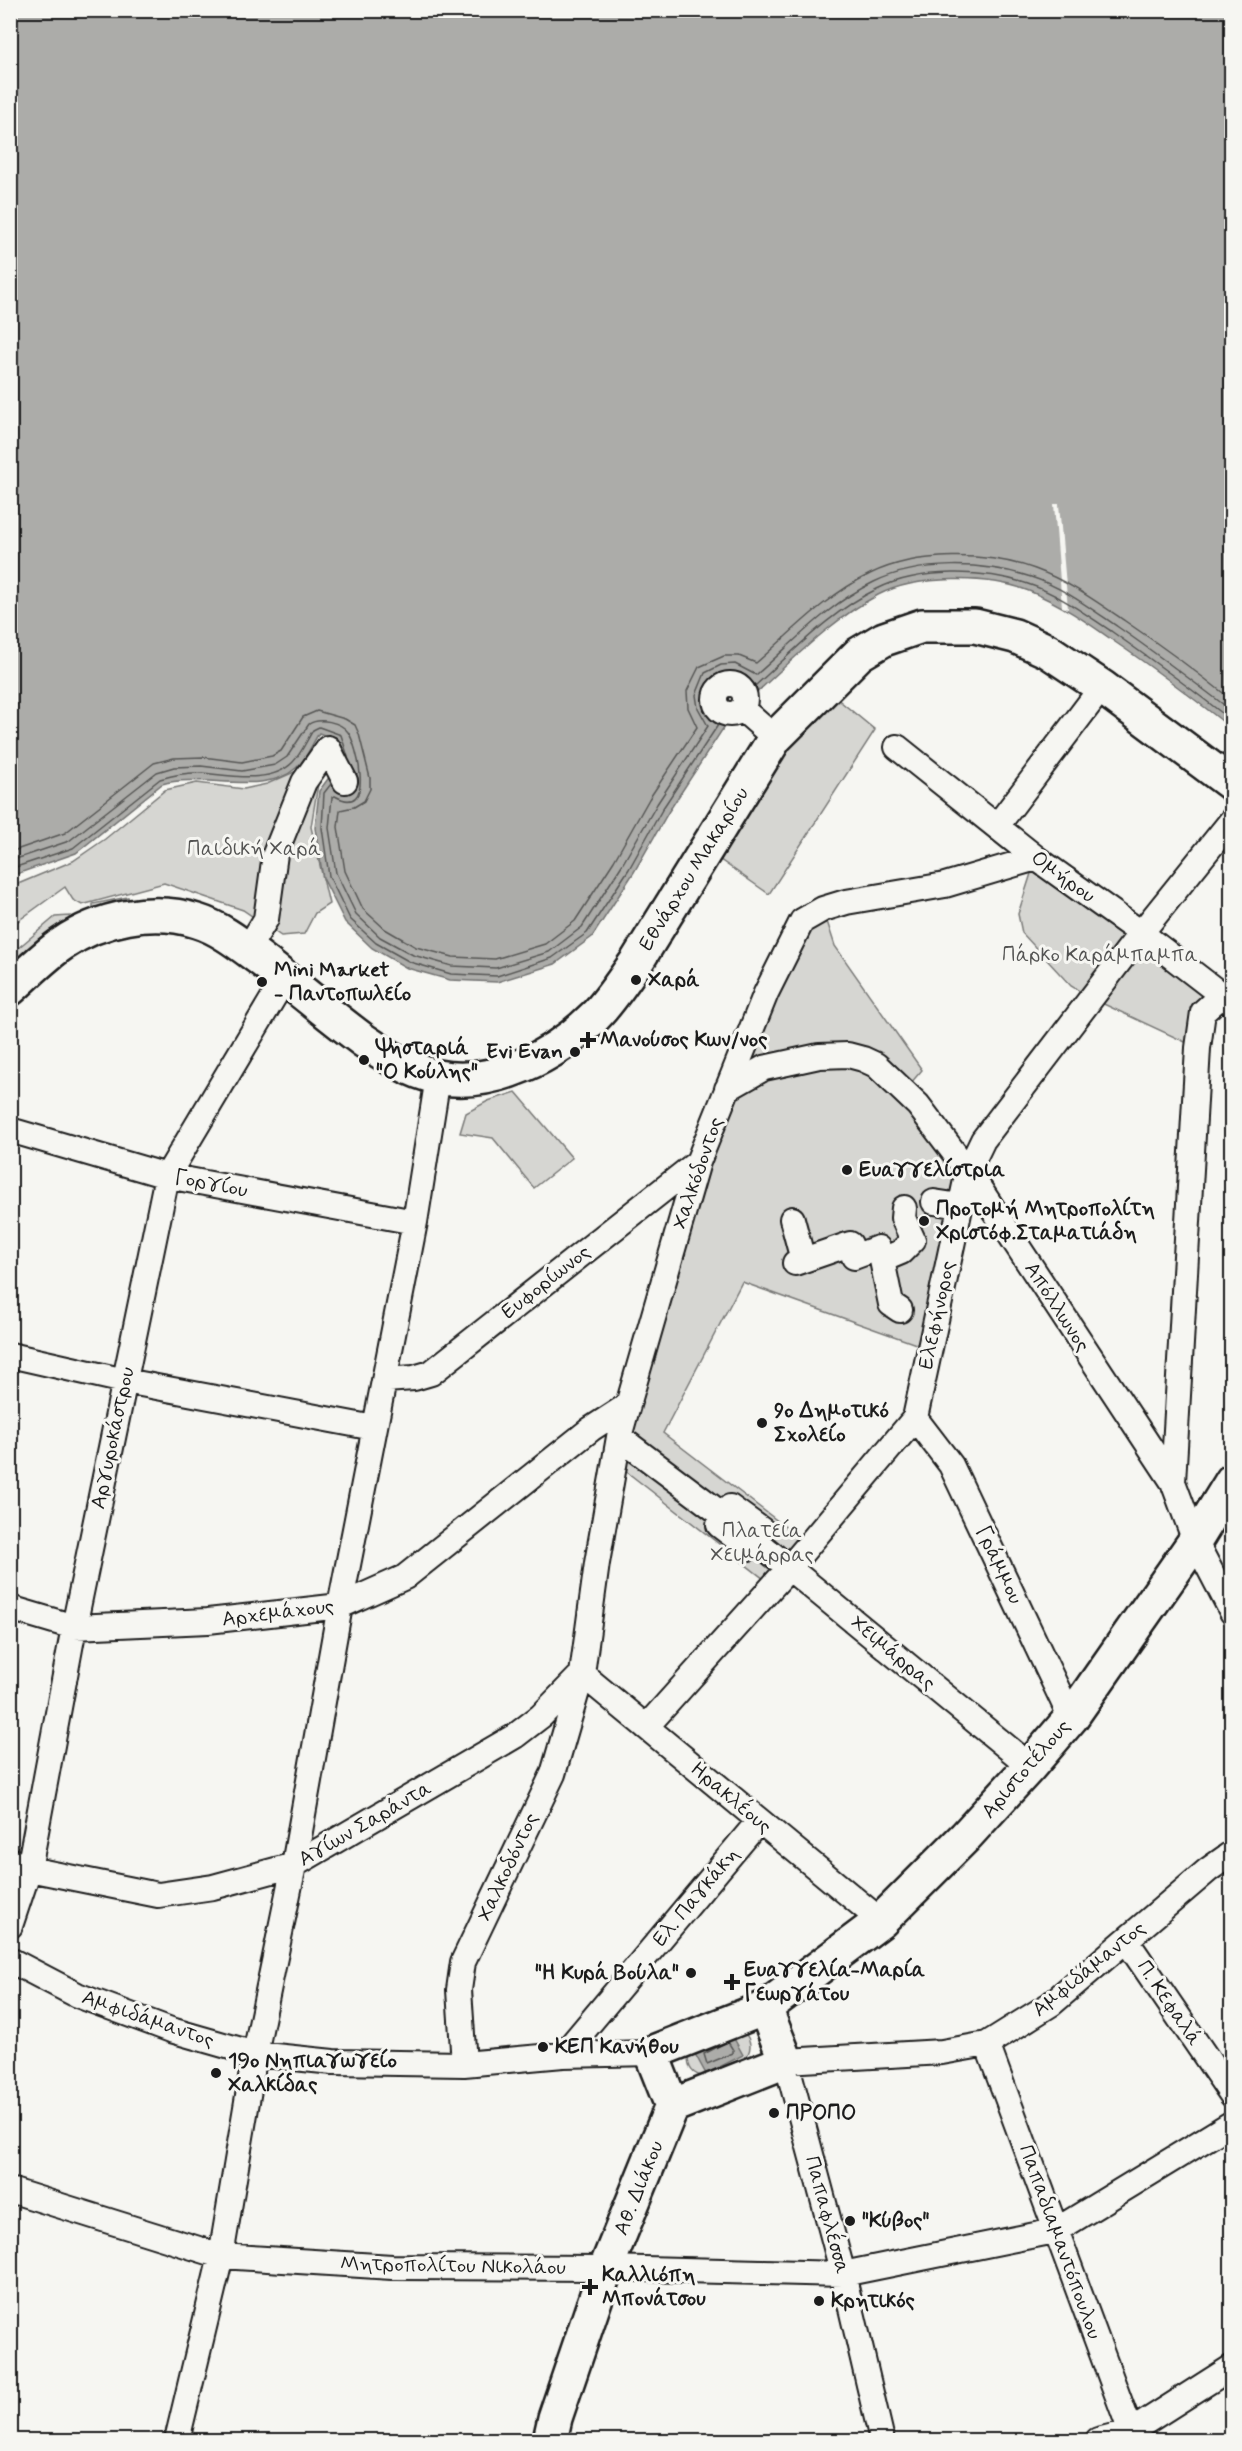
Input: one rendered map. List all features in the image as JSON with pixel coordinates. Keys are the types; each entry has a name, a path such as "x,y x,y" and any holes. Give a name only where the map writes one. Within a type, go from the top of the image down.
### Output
{"street":[{"name":"Εθνάρχου Μακαρίου","path":"10,989 43,960 81,933 103,924 145,915 161,915 197,921 228,937 383,1054 419,1072 438,1077 465,1079 484,1077 524,1065 563,1043 597,1015 637,961 775,738 859,654 884,639 922,626 975,626 1015,636 1048,651 1102,687 1232,784"},
{"path":"998,826 1102,687"},
{"path":"742,709 775,738"},
{"name":"Ομήρου","path":"897,747 1036,858 1227,999"},
{"path":"247,950 266,919 275,854 304,782 328,748 345,781"},
{"name":"Ελεφήνορος","path":"646,1727 790,1567 915,1418 917,1313 960,1206 968,1171 983,1140 1140,933 1232,820"},
{"name":"Χαλκόδοντος","path":"582,1674 597,1563 619,1437 698,1162 766,993 802,921 824,909 846,902 945,885 1036,858"},
{"name":"Αργυροκάστρου","path":"10,1926 20,1864 74,1627 167,1176 285,978"},
{"path":"1173,1482 1198,1048 1203,1012 1227,999"},
{"name":"Απόλλωνος","path":"727,1089 764,1068 819,1056 848,1055 863,1059 887,1074 918,1105 968,1171 1173,1482 1195,1541 1232,1612"},
{"path":"177,2440 221,2256 255,2054 294,1865 340,1606 415,1222 438,1077"},
{"name":"Γοργίου","path":"10,1130 167,1176 415,1222"},
{"name":"Ευφορίωνος","path":"385,1380 414,1378 431,1373 698,1162"},
{"path":"934,1202 960,1206"},
{"path":"882,1260 901,1252 913,1240 903,1218 904,1208"},
{"path":"792,1219 799,1261 850,1244 854,1257 878,1248 891,1304 917,1313"},
{"path":"10,1355 125,1380 374,1428"},
{"name":"Αρχεμάχους","path":"10,1608 74,1627 208,1621 340,1606 405,1577 591,1429 628,1405"},
{"name":"Γράμμου","path":"915,1418 951,1465 1071,1718"},
{"name":"Χειμάρρας","path":"619,1437 724,1516 719,1525 749,1548 755,1540 790,1567 1030,1766"},
{"name":"Αριστοτέλους","path":"651,2054 765,2008 881,1921 965,1837 1071,1718 1195,1541 1232,1481"},
{"name":"Ηρακλέους","path":"582,1674 881,1921"},
{"name":"Αγίων Σαράντα","path":"20,1864 158,1894 213,1887 294,1865 514,1736 541,1716 582,1674"},
{"name":"Χαλκοδόντος","path":"464,2064 459,1990 463,1962 553,1774 582,1674"},
{"name":"Ελ. Παγκάκη","path":"563,2055 759,1821"},
{"name":"Αμφιδάμαντος","path":"786,2061 942,2052 987,2044 1051,2004 1208,1870 1232,1853"},
{"name":"Π. Κεφαλά","path":"1126,1940 1232,2095"},
{"name":"Αμφιδάμαντος","path":"10,1960 77,1995 171,2030 255,2054 333,2062 464,2064 563,2055 651,2054"},
{"path":"651,2054 672,2106 786,2061 765,2008"},
{"name":"Παπαδιαμαντόπουλου","path":"987,2044 1132,2436"},
{"name":"Παπαφλέσσα","path":"786,2061 843,2274 882,2440"},
{"name":"Αθ. Διάκου","path":"550,2440 555,2418 606,2268 672,2106"},
{"name":"Μητροπολίτου Νικολάου","path":"10,2190 221,2256 392,2267 606,2268 843,2274 1055,2231 1232,2123"},
{"path":"1098,2440 1132,2436 1232,2367"}],"green space":[{"path":"824,688 875,730 769,894 706,850"},
{"name":"Παιδική Χαρά","path":"301,769 318,784 311,827 329,904 315,913 304,934 281,936 243,910 164,883 82,905 73,900 65,887 11,926 11,890 18,884 73,861 105,839 165,790 197,783 244,789 267,784"},
{"name":"Πάρκο Καράμπαμπα","path":"1036,858 1222,995 1198,1048 1093,999 1071,986 1022,933 1018,914"},
{"path":"128,897 129,901 93,909 93,904"},
{"name":"Πλατεία Χειμάρρας","path":"823,909 835,946 922,1070 904,1091 968,1171 930,1349 742,1282 663,1433 809,1545 773,1586 614,1462 619,1437 766,993"},
{"path":"70,916 68,922 11,965 11,954 55,917"},
{"path":"516,1092 572,1158 534,1188 493,1138 460,1133 466,1113 488,1101"},
{"path":"743,2031 748,2038 750,2050 742,2061 704,2077 691,2070 688,2056"}],"water":[{"path":"10,11 1231,11 1231,728 1145,663 1052,602 1029,591 994,582 932,581 894,588 861,605 814,641 755,694 735,678 715,683 709,694 711,700 714,707 728,721 669,811 634,872 592,937 555,964 497,982 450,980 407,968 372,948 345,922 323,878 315,828 319,791 333,772 348,784 337,740 319,733 300,765 283,777 250,783 178,781 162,784 76,853 11,876"},
{"path":"731,2033 743,2055 706,2074 694,2052"}],"pier":[{"path":"1054,504 1059,504 1068,609 1062,607"}],"place":[{"name":"Χαρά","path":"636,980"},
{"name":"Mini Market - Παντοπωλείο","path":"262,982"},
{"name":"Μανούσος Κων/νος","path":"588,1040"},
{"name":"Evi Evan","path":"575,1052"},
{"name":"Ψησταριά \"Ο Κούλης\"","path":"364,1060"},
{"name":"Ευαγγελίστρια","path":"847,1170"},
{"name":"Προτομή Μητροπολίτη Χριστόφ.Σταματιάδη","path":"924,1221"},
{"name":"9ο Δημοτικό Σχολείο","path":"762,1423"},
{"name":"\"Η Κυρά Βούλα\"","path":"691,1973"},
{"name":"Ευαγγελία-Μαρία Γεωργάτου","path":"732,1982"},
{"name":"ΚΕΠ Κανήθου","path":"543,2047"},
{"name":"19ο Νηπιαγωγείο Χαλκίδας","path":"216,2073"},
{"name":"ΠΡΟΠΟ","path":"774,2113"},
{"name":"\"Κύβος\"","path":"850,2221"},
{"name":"Καλλιόπη Μπονάτσου","path":"590,2287"},
{"name":"Κρητικός","path":"819,2301"}]}
